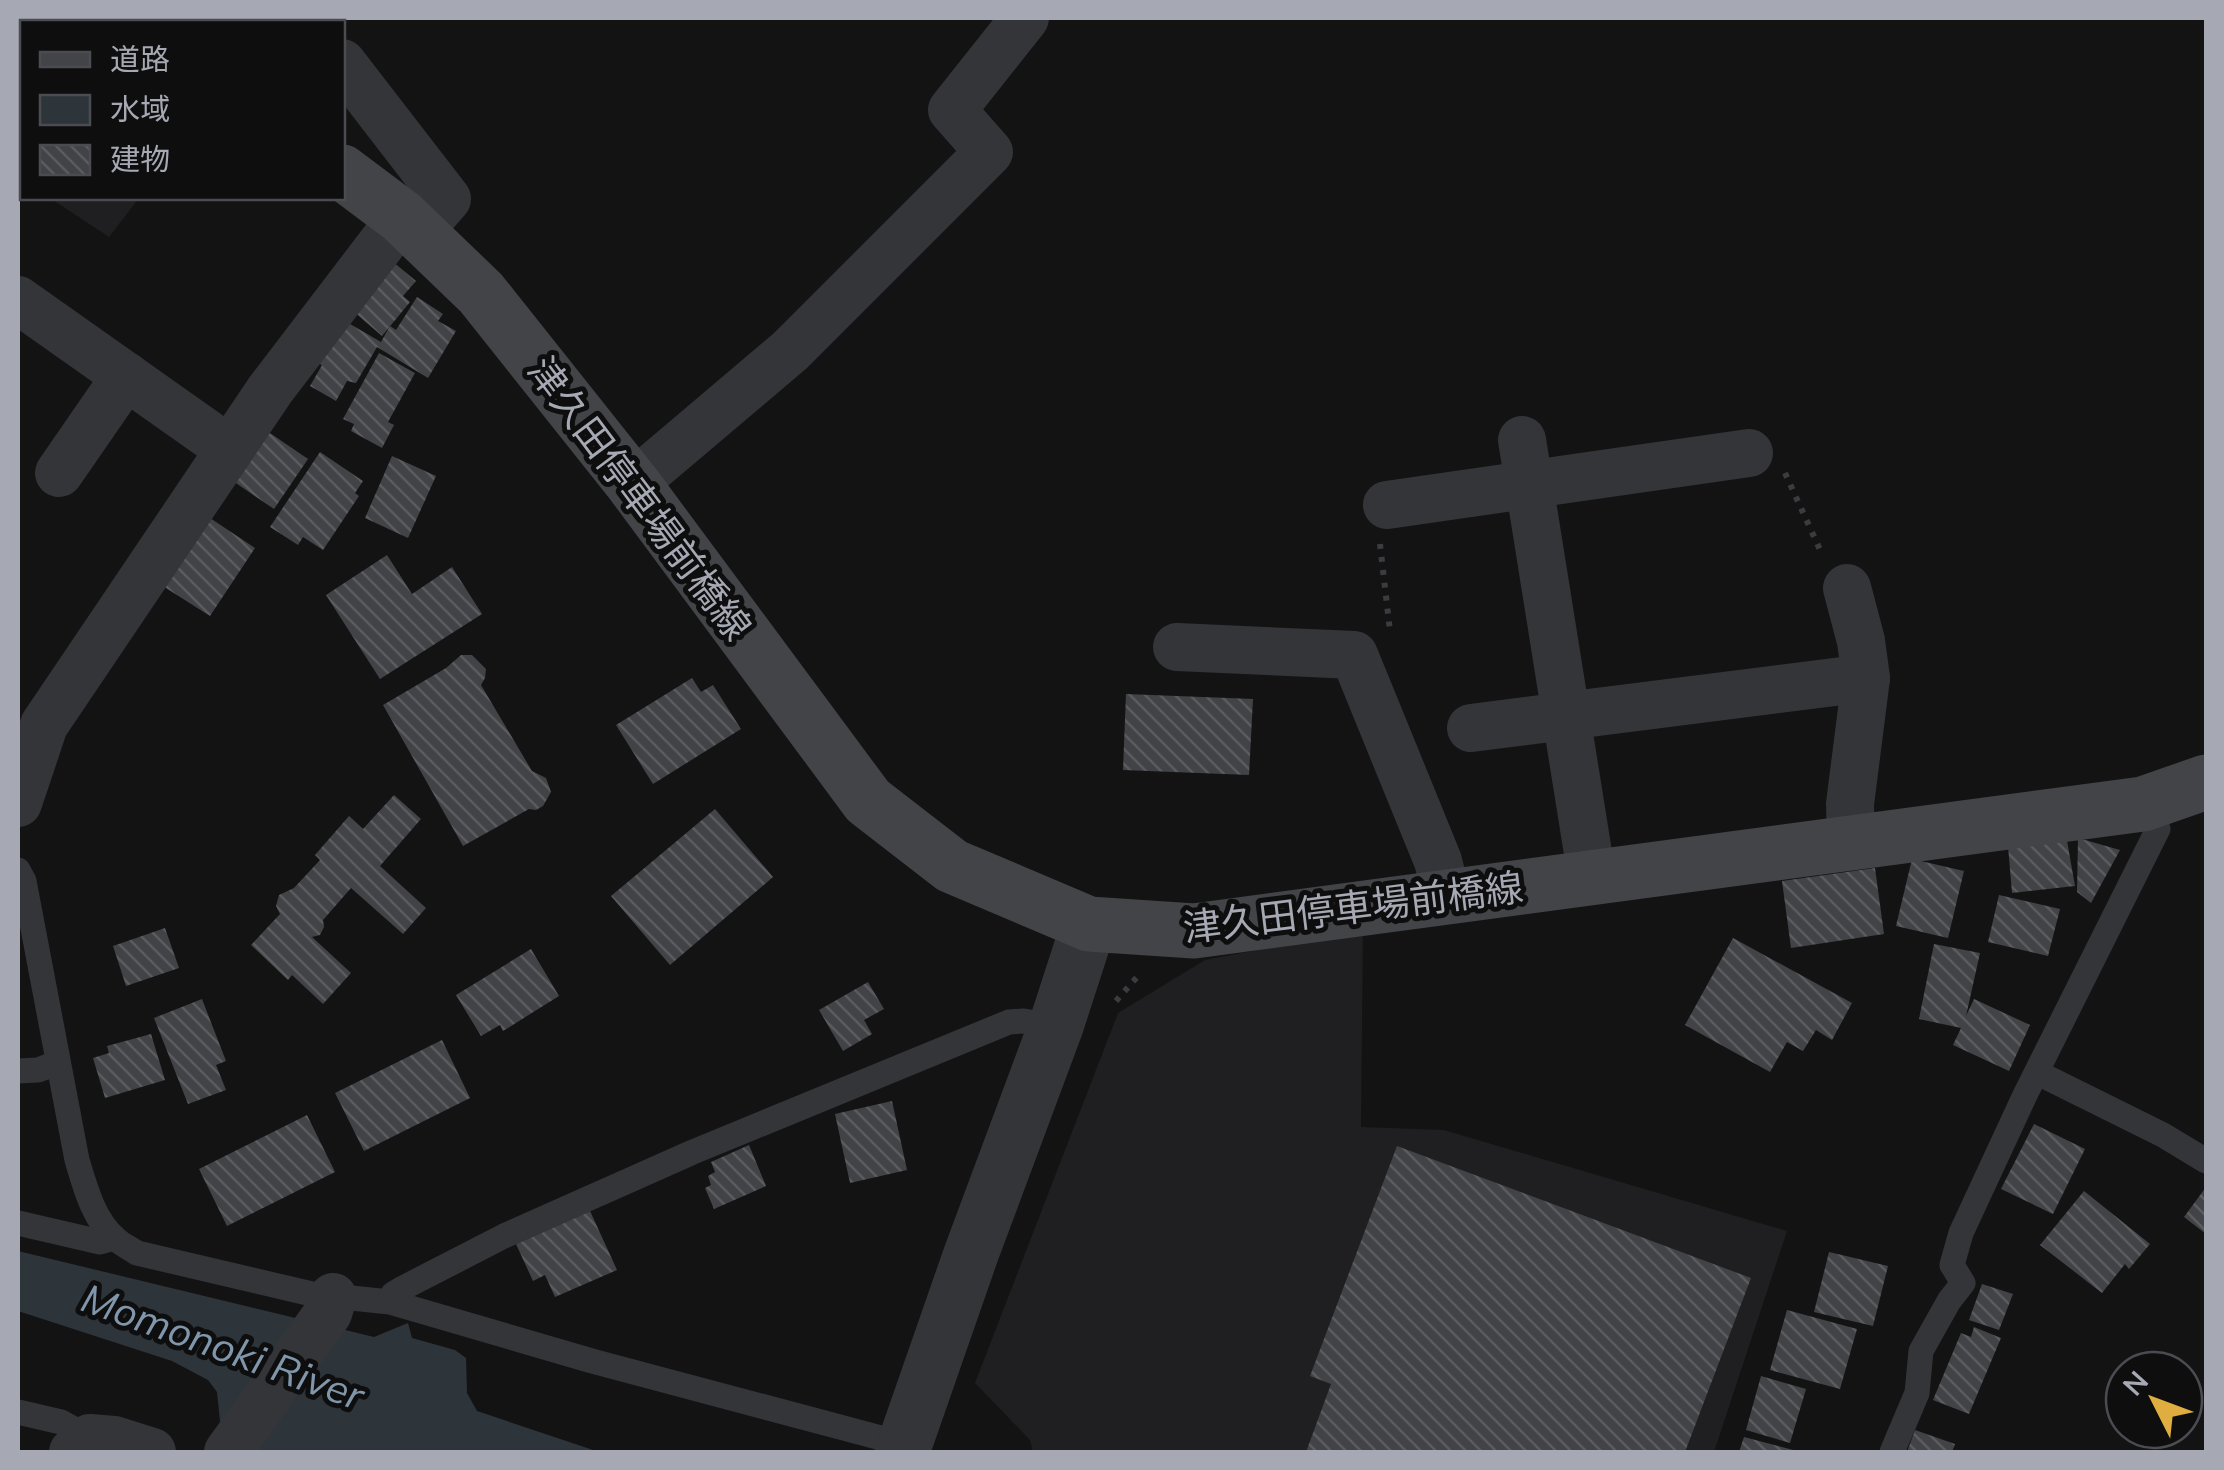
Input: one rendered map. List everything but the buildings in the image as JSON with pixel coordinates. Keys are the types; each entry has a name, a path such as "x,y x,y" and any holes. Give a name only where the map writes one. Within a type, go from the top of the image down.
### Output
{"main road":[{"name":"津久田停車場前橋線","path":"345,174 410,224 481,293 633,484 868,801 952,866 1089,924 1194,931 2143,804 2206,782"}],"street":[{"path":"633,484 790,351 988,152 952,110 1025,18"},
{"path":"18,803 44,724 270,390 410,224 447,199 345,67"},
{"path":"18,303 230,449"},
{"path":"59,473 126,376"},
{"path":"1386,505 1526,462 1749,453"},
{"path":"1526,462 1592,878"},
{"path":"1847,588 1866,678 1850,804 1851,843"},
{"path":"1177,647 1354,655 1438,861 1447,897"},
{"path":"1471,728 1866,678"},
{"path":"911,1449 971,1254 1056,1026 1089,924"},
{"path":"228,1452 330,1305"},
{"path":"82,1445 114,1440 152,1452"}],"lane":[{"path":"1892,1452 1918,1393 1921,1351 1963,1284 1952,1265 1961,1233 2158,829 2143,804"},
{"path":"18,870 24,881 57,1063 86,1191 114,1238 137,1253 271,1285 330,1305 390,1302 911,1449"},
{"path":"390,1302 393,1294 403,1288 504,1236 712,1144 1009,1022 1056,1026"},
{"path":"18,1071 38,1070 57,1063"},
{"path":"2038,1073 2164,1135 2206,1161"},
{"path":"18,1223 100,1242 114,1238"},
{"path":"18,1412 60,1422 82,1445"}],"path":[{"path":"1749,453 1784,472 1838,590 1847,588"},
{"path":"1386,505 1378,524 1390,636"}],"shaded area":[{"path":"53,200 137,200 109,237"},
{"path":"1363,930 1361,1127 1444,1130 1787,1231 1714,1452 1033,1452 1030,1440 975,1383 1118,1013 1205,960"}],"water":[{"name":"Momonoki River","path":"18,1251 374,1337 408,1323 412,1338 455,1350 466,1358 467,1393 477,1411 599,1452 263,1452 230,1438 220,1421 217,1392 208,1380 172,1361 18,1311"}]}
